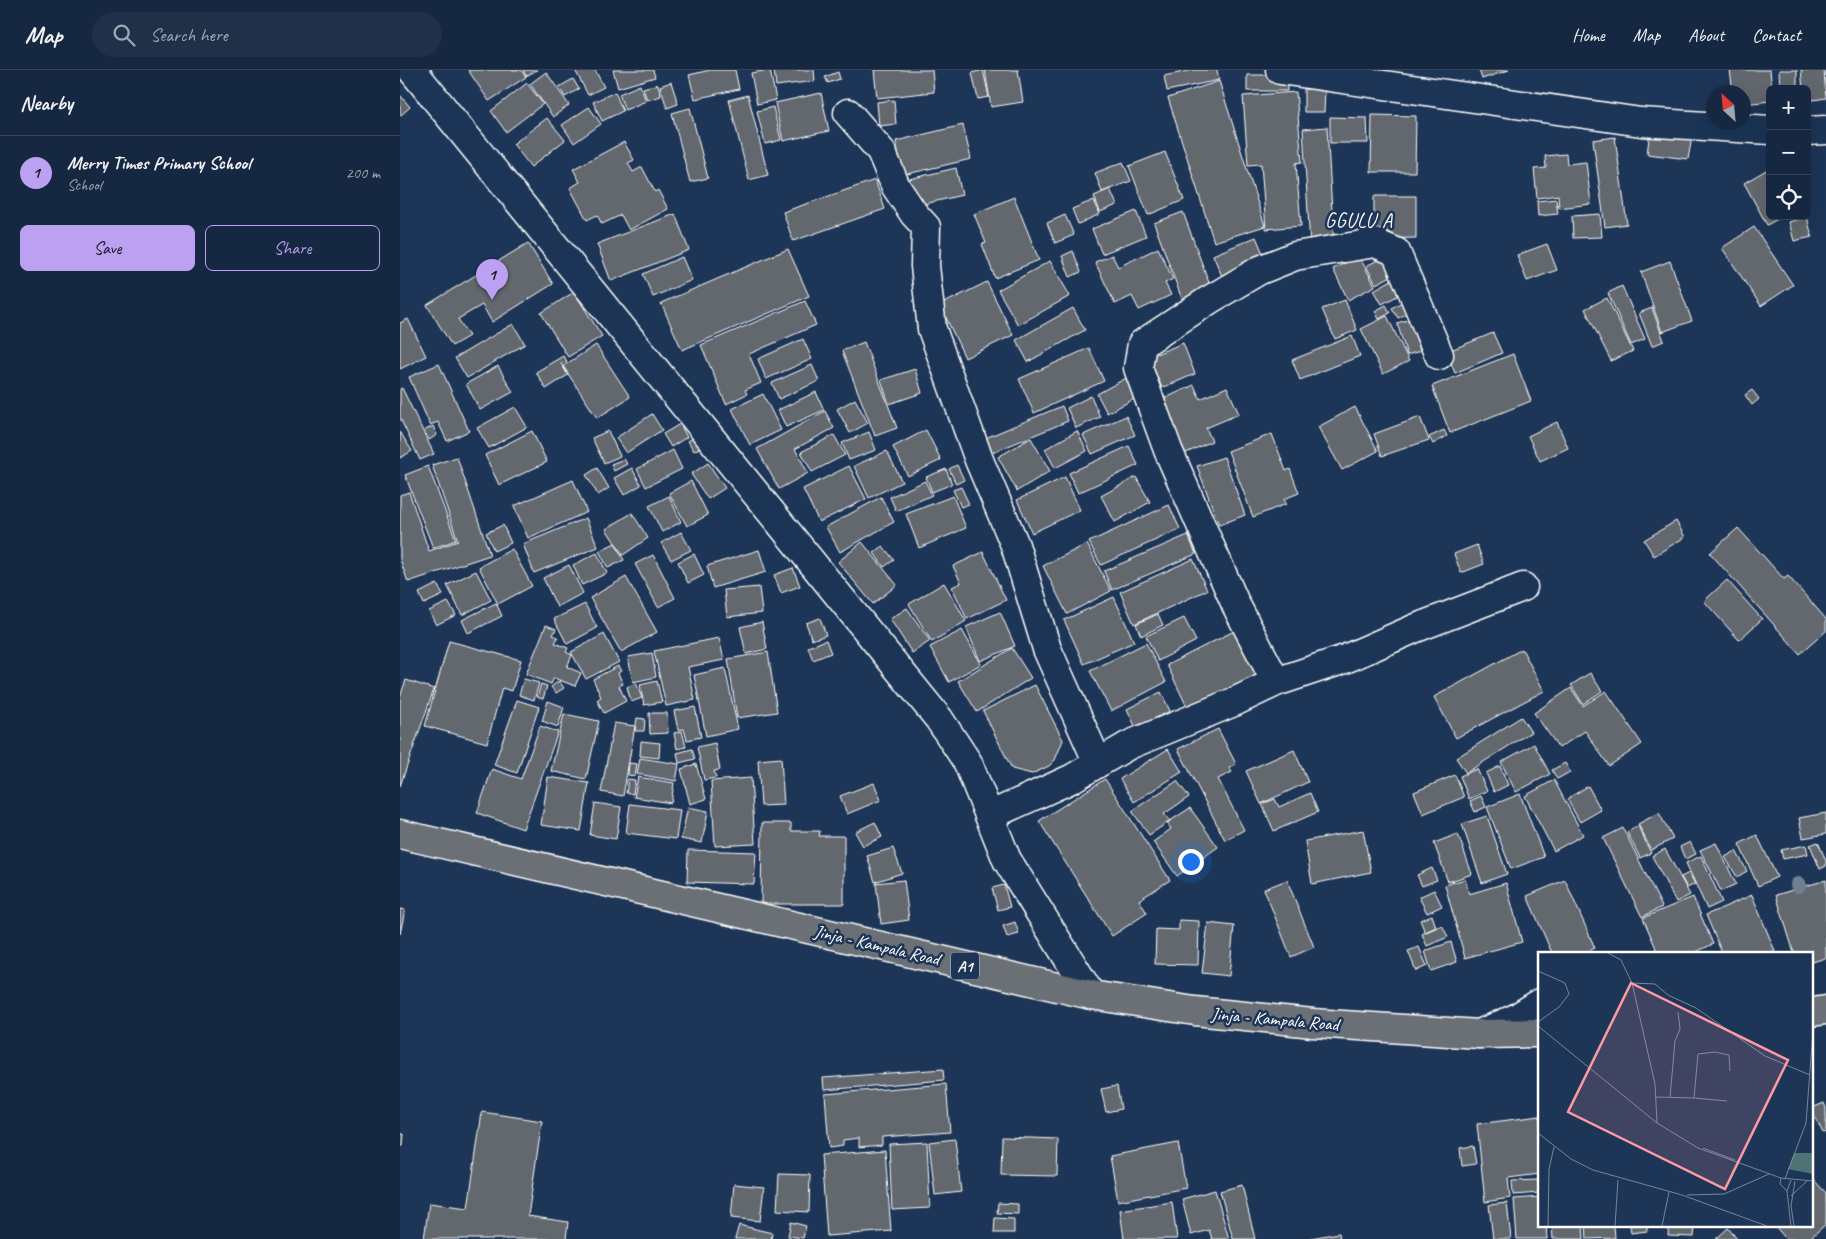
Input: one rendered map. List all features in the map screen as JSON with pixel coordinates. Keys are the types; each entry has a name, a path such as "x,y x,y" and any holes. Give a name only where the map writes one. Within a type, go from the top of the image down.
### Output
{"highway":[{"name":"Jinja - Kampala Road","path":"400,834 1091,995 1195,1011 1313,1023 1479,1034 1538,1033"}],"street":[{"path":"412,70 939,719 968,763 1007,860 1091,995"},
{"path":"1280,70 1640,122 1766,130"},
{"path":"848,113 881,151 896,187 914,214 926,227 925,266 932,329 979,460 1015,545 1047,650 1098,763"},
{"path":"1811,131 1826,130"},
{"path":"1276,682 1236,605 1168,450 1138,368 1142,344 1209,300 1260,270 1295,256 1375,244 1396,252 1439,355"},
{"path":"989,816 1071,779 1129,745 1234,702 1276,682 1345,659 1416,628 1523,587"},
{"path":"1479,1034 1516,1018 1538,1004"}],"building":[{"path":"468,70 521,70 526,77 489,101"},
{"path":"523,70 537,70 526,76"},
{"path":"575,70 595,70 604,87 588,95"},
{"path":"613,70 653,70 655,77 618,88"},
{"path":"710,70 735,70 739,89 695,99 689,75"},
{"path":"770,70 776,100 757,104 751,73"},
{"path":"774,70 814,70 815,81 776,86"},
{"path":"874,70 932,70 934,92 877,98"},
{"path":"983,70 989,97 978,99 972,73"},
{"path":"985,70 1018,70 1023,102 991,107"},
{"path":"1193,70 1217,70 1219,80 1167,91 1164,76"},
{"path":"1479,70 1509,70 1482,79"},
{"path":"1730,70 1770,70 1772,85 1766,85 1766,101 1751,103 1751,85 1732,85"},
{"path":"1779,70 1797,70 1797,85 1780,85"},
{"path":"1801,70 1824,70 1826,98 1811,100 1811,85 1803,85"},
{"path":"546,72 569,105 553,117 530,84"},
{"path":"838,72 840,79 828,83 825,77"},
{"path":"1247,75 1287,75 1287,91 1247,91"},
{"path":"573,79 579,89 565,97 559,87"},
{"path":"1219,81 1265,226 1214,242 1168,98"},
{"path":"671,82 678,104 667,108 660,86"},
{"path":"527,83 543,104 506,132 491,111"},
{"path":"658,84 661,96 647,100 643,88"},
{"path":"640,85 646,101 625,110 619,94"},
{"path":"1304,89 1325,90 1324,112 1304,112"},
{"path":"615,92 623,111 602,121 593,102"},
{"path":"1296,92 1302,162 1296,163 1301,226 1266,229 1261,164 1248,165 1243,96"},
{"path":"821,93 829,131 783,141 775,103"},
{"path":"400,95 410,107 400,116"},
{"path":"748,95 768,175 749,180 729,100"},
{"path":"894,100 896,124 879,126 877,102"},
{"path":"589,107 601,124 574,143 562,125"},
{"path":"773,107 781,140 765,144 757,111"},
{"path":"690,108 708,178 690,182 672,113"},
{"path":"1372,115 1416,116 1415,172 1371,172"},
{"path":"1330,117 1367,118 1368,143 1330,143"},
{"path":"547,118 565,140 531,167 513,144"},
{"path":"963,125 971,159 903,175 896,141"},
{"path":"1327,127 1334,245 1310,246 1303,129"},
{"path":"1650,131 1692,137 1688,159 1647,154"},
{"path":"1615,137 1627,224 1605,227 1593,140"},
{"path":"624,142 634,160 628,163 633,172 642,167 655,192 658,190 668,209 629,230 621,215 602,224 597,215 587,220 570,188 580,182 573,169"},
{"path":"1165,152 1184,200 1148,215 1129,166"},
{"path":"1566,154 1567,164 1586,162 1591,204 1559,208 1558,195 1537,198 1534,169 1546,168 1545,156"},
{"path":"1123,162 1131,181 1102,192 1095,173"},
{"path":"956,168 962,195 912,207 905,180"},
{"path":"1766,170 1766,220 1776,220 1767,225 1744,183"},
{"path":"875,180 885,209 793,241 783,212"},
{"path":"1110,189 1117,205 1100,212 1094,196"},
{"path":"1374,196 1416,196 1416,238 1374,239"},
{"path":"1014,197 1039,260 995,278 982,244 986,243 974,214"},
{"path":"1556,199 1558,214 1538,216 1537,201"},
{"path":"1094,200 1100,214 1078,224 1072,209"},
{"path":"1136,211 1146,236 1102,254 1092,229"},
{"path":"1183,212 1212,291 1183,302 1154,223"},
{"path":"675,214 689,250 611,281 597,244"},
{"path":"1600,214 1602,237 1573,238 1572,216"},
{"path":"1065,215 1074,235 1055,243 1047,223"},
{"path":"1808,220 1812,237 1794,241 1789,222"},
{"path":"1754,227 1793,285 1761,306 1722,248"},
{"path":"1256,237 1267,263 1224,281 1213,255"},
{"path":"528,243 553,284 492,322 482,305 458,319 469,336 452,346 427,305"},
{"path":"1547,244 1557,270 1527,281 1517,255"},
{"path":"1158,248 1173,279 1165,283 1171,295 1139,310 1132,296 1115,304 1095,262 1112,255 1118,267"},
{"path":"788,249 809,296 682,350 661,303"},
{"path":"1073,251 1081,272 1070,277 1062,256"},
{"path":"1359,256 1375,286 1348,300 1333,269"},
{"path":"682,257 692,280 653,297 643,274"},
{"path":"1384,257 1393,275 1376,284 1366,266"},
{"path":"1050,261 1070,296 1018,325 998,290"},
{"path":"1670,261 1692,321 1662,332 1641,272"},
{"path":"1395,278 1403,293 1382,304 1374,290"},
{"path":"987,282 1013,335 965,358 940,305"},
{"path":"1622,286 1645,339 1631,345 1608,293"},
{"path":"574,292 602,336 568,357 541,313"},
{"path":"1607,298 1633,351 1611,361 1585,309"},
{"path":"1345,300 1357,330 1335,339 1322,309"},
{"path":"805,301 816,325 749,354 761,383 745,390 747,394 726,404 701,345"},
{"path":"1402,302 1408,313 1398,318 1392,308"},
{"path":"1386,305 1390,313 1379,319 1375,311"},
{"path":"1073,308 1085,330 1028,362 1016,340"},
{"path":"1652,308 1664,341 1652,346 1639,313"},
{"path":"1387,316 1409,361 1383,374 1361,329"},
{"path":"408,319 426,356 400,369 400,323"},
{"path":"1411,319 1420,351 1407,355 1397,323"},
{"path":"513,324 525,344 467,378 455,358"},
{"path":"1493,333 1502,353 1455,373 1446,352"},
{"path":"1352,336 1360,356 1300,380 1292,360"},
{"path":"803,339 812,359 766,379 758,359"},
{"path":"864,342 897,428 875,436 842,351"},
{"path":"1183,343 1195,374 1162,388 1149,357"},
{"path":"596,345 630,397 597,418 563,366"},
{"path":"1089,348 1104,381 1034,413 1019,379"},
{"path":"1513,354 1531,401 1450,433 1432,386"},
{"path":"563,356 567,361 561,364 568,375 546,389 536,372"},
{"path":"439,364 469,431 447,441 438,422 430,425 409,377"},
{"path":"812,365 819,381 779,399 772,383"},
{"path":"498,366 513,392 480,410 466,384"},
{"path":"915,369 922,393 889,404 881,380"},
{"path":"1128,377 1138,397 1107,413 1097,394"},
{"path":"1194,385 1200,399 1227,387 1239,414 1206,428 1212,441 1184,454 1161,400"},
{"path":"402,388 434,454 420,460 400,418 400,389"},
{"path":"1752,390 1759,399 1752,405 1745,395"},
{"path":"816,392 824,410 786,427 778,410"},
{"path":"763,394 781,430 750,445 732,409"},
{"path":"1091,396 1100,417 1076,428 1067,408"},
{"path":"855,399 868,423 850,433 837,409"},
{"path":"1062,406 1068,421 989,454 983,439"},
{"path":"515,407 527,427 489,448 477,428"},
{"path":"1355,407 1378,451 1342,470 1318,427"},
{"path":"825,411 834,428 795,449 808,473 779,489 757,449"},
{"path":"652,414 662,430 626,453 616,438"},
{"path":"1126,416 1135,435 1092,454 1083,435"},
{"path":"1420,417 1429,440 1382,456 1374,434"},
{"path":"1557,422 1568,448 1540,461 1528,436"},
{"path":"680,424 687,437 671,447 663,434"},
{"path":"433,426 437,435 429,440 424,431"},
{"path":"926,430 941,460 908,476 893,447"},
{"path":"1444,430 1447,436 1433,444 1429,437"},
{"path":"532,431 547,462 499,485 485,455"},
{"path":"608,431 620,456 604,463 592,438"},
{"path":"1077,431 1087,451 1055,468 1045,449"},
{"path":"400,432 412,451 400,458"},
{"path":"869,432 876,450 849,460 842,443"},
{"path":"702,433 708,443 694,451 688,441"},
{"path":"1272,434 1286,471 1290,469 1299,493 1284,499 1286,504 1253,517 1228,451"},
{"path":"834,435 845,455 812,472 801,452"},
{"path":"1031,438 1050,471 1017,491 998,457"},
{"path":"1129,446 1138,465 1078,493 1069,473"},
{"path":"673,450 682,469 646,487 637,469"},
{"path":"887,451 902,482 869,498 854,466"},
{"path":"457,457 490,555 408,582 400,559 400,495 409,492 429,551 458,541 432,465"},
{"path":"1224,457 1245,515 1219,525 1197,466"},
{"path":"624,459 627,464 614,471 611,464"},
{"path":"708,463 725,488 708,499 691,474"},
{"path":"957,465 964,480 956,484 949,469"},
{"path":"428,466 456,540 433,548 405,475"},
{"path":"849,466 866,499 819,522 803,489"},
{"path":"597,468 609,488 598,495 586,475"},
{"path":"632,468 641,485 624,495 614,478"},
{"path":"946,469 952,484 932,492 926,477"},
{"path":"1065,477 1080,510 1032,533 1017,500"},
{"path":"1136,477 1150,502 1115,522 1101,496"},
{"path":"573,480 587,512 528,538 514,506"},
{"path":"691,481 708,515 687,526 669,493"},
{"path":"925,481 932,495 896,511 890,497"},
{"path":"961,487 969,504 961,507 953,490"},
{"path":"669,496 681,522 662,532 649,506"},
{"path":"953,496 966,528 919,548 906,514"},
{"path":"881,497 894,522 840,552 826,527"},
{"path":"1169,505 1180,529 1101,565 1089,542"},
{"path":"632,513 648,538 623,555 606,529"},
{"path":"586,518 598,547 534,573 523,544"},
{"path":"1676,521 1685,537 1654,556 1644,540"},
{"path":"503,525 511,543 494,551 486,533"},
{"path":"1738,528 1784,579 1788,576 1826,619 1826,631 1800,654 1710,553"},
{"path":"681,532 691,550 671,560 661,543"},
{"path":"1188,535 1196,554 1112,590 1104,571"},
{"path":"862,542 897,585 873,604 838,562"},
{"path":"615,543 624,560 608,568 599,551"},
{"path":"1087,544 1111,591 1067,614 1043,566"},
{"path":"1477,545 1484,564 1461,573 1454,554"},
{"path":"883,546 894,560 884,567 874,553"},
{"path":"512,549 532,586 498,604 479,567"},
{"path":"759,550 766,572 713,588 707,566"},
{"path":"983,552 1006,600 967,619 952,587 961,583 953,566"},
{"path":"597,553 607,573 582,585 573,565"},
{"path":"694,554 704,575 688,583 678,562"},
{"path":"653,555 675,598 658,607 635,564"},
{"path":"1193,559 1207,590 1134,624 1120,592"},
{"path":"569,565 583,593 557,607 543,578"},
{"path":"793,568 800,586 781,593 774,575"},
{"path":"476,571 491,600 462,615 447,585"},
{"path":"626,577 657,632 621,652 590,598"},
{"path":"1727,580 1762,619 1739,640 1704,601"},
{"path":"944,583 966,621 932,642 909,604"},
{"path":"437,584 443,595 424,604 419,593"},
{"path":"759,587 762,613 727,617 724,590"},
{"path":"1114,597 1134,642 1084,664 1064,620"},
{"path":"448,602 456,615 436,625 429,611"},
{"path":"496,603 502,616 468,633 462,620"},
{"path":"585,604 597,628 567,644 554,619"},
{"path":"907,608 930,641 912,653 890,619"},
{"path":"1000,612 1015,646 980,661 966,627"},
{"path":"1158,614 1163,625 1141,636 1136,624"},
{"path":"820,618 826,635 812,640 806,623"},
{"path":"1184,618 1196,641 1158,661 1146,636"},
{"path":"762,622 767,649 746,654 740,627"},
{"path":"546,625 556,629 553,635 558,637 555,643 568,648 566,652 572,655 567,667 581,673 575,686 554,678 551,684 526,674"},
{"path":"1240,628 1263,675 1189,711 1167,665"},
{"path":"962,630 981,664 949,682 930,647"},
{"path":"604,634 619,662 586,679 571,652"},
{"path":"719,638 724,660 688,667 695,700 666,706 654,651"},
{"path":"826,640 831,653 813,660 808,647"},
{"path":"449,641 521,660 512,691 502,688 487,743 425,726"},
{"path":"1146,643 1166,682 1111,711 1090,671"},
{"path":"1012,648 1031,678 977,712 958,681"},
{"path":"1522,649 1544,691 1456,738 1434,697"},
{"path":"768,652 777,712 737,718 728,659"},
{"path":"652,653 656,677 633,682 628,657"},
{"path":"618,666 621,671 618,673 623,684 619,686 626,701 604,713 597,700 601,697 593,679"},
{"path":"725,668 738,729 706,736 694,675"},
{"path":"1590,673 1602,691 1583,704 1571,685"},
{"path":"524,679 539,683 534,700 519,695"},
{"path":"406,680 434,689 400,786 400,697"},
{"path":"559,681 564,688 556,693 551,687"},
{"path":"657,681 662,702 644,705 640,685"},
{"path":"636,683 642,698 631,702 627,687"},
{"path":"541,684 547,686 543,699 537,697"},
{"path":"1035,685 1063,740 1055,760 1049,766 1032,774 1012,769 983,711"},
{"path":"1571,688 1583,706 1606,691 1642,744 1609,766 1585,731 1559,748 1534,713"},
{"path":"1161,692 1170,711 1136,728 1127,709"},
{"path":"517,700 539,707 517,773 494,765"},
{"path":"548,701 564,707 558,727 542,721"},
{"path":"695,707 701,737 687,740 684,729 678,730 674,711"},
{"path":"649,713 667,713 668,733 650,734"},
{"path":"564,714 599,721 586,779 551,771"},
{"path":"1521,717 1531,732 1466,773 1456,758"},
{"path":"637,718 645,719 644,731 635,731"},
{"path":"614,723 635,726 623,796 601,792"},
{"path":"540,726 558,732 523,829 477,813 492,769 521,779"},
{"path":"1218,729 1236,764 1229,768 1232,772 1218,779 1244,830 1225,840 1178,749"},
{"path":"682,731 686,747 677,749 674,733"},
{"path":"641,741 660,743 659,758 640,756"},
{"path":"715,743 720,770 714,771 716,778 704,780 697,747"},
{"path":"1534,744 1550,774 1516,792 1501,762"},
{"path":"692,749 695,759 679,763 677,753"},
{"path":"1168,749 1182,772 1134,802 1120,779"},
{"path":"1294,750 1308,782 1261,804 1246,771"},
{"path":"640,758 679,764 676,781 637,774"},
{"path":"781,758 784,805 761,806 758,760"},
{"path":"629,763 637,764 635,776 628,775"},
{"path":"1565,763 1570,772 1557,779 1552,770"},
{"path":"696,764 706,799 690,804 681,769"},
{"path":"1500,766 1508,785 1494,792 1486,773"},
{"path":"1477,769 1487,791 1469,799 1460,776"},
{"path":"1455,775 1464,797 1423,814 1414,792"},
{"path":"548,777 589,783 581,831 541,825"},
{"path":"638,777 674,783 671,803 634,797"},
{"path":"751,778 755,844 715,846 711,781"},
{"path":"628,779 635,780 633,794 626,793"},
{"path":"1105,779 1170,880 1139,900 1147,913 1112,936 1039,821"},
{"path":"1554,780 1583,835 1554,851 1525,796"},
{"path":"1177,781 1189,797 1164,814 1170,821 1149,835 1132,811"},
{"path":"874,783 881,800 847,814 840,796"},
{"path":"1588,786 1601,810 1580,822 1567,799"},
{"path":"1310,793 1318,812 1274,831 1262,804 1275,799 1279,807"},
{"path":"1520,794 1544,857 1511,869 1487,807"},
{"path":"1481,796 1486,807 1475,812 1470,801"},
{"path":"595,803 621,807 616,839 590,835"},
{"path":"630,804 680,810 676,839 626,833"},
{"path":"688,807 708,811 702,843 681,839"},
{"path":"1190,808 1218,847 1177,876 1153,842 1171,829 1167,823"},
{"path":"1659,813 1673,839 1651,850 1638,824"},
{"path":"1826,813 1826,834 1803,838 1799,818"},
{"path":"1487,816 1507,874 1482,883 1462,824"},
{"path":"875,822 882,837 863,846 855,832"},
{"path":"762,823 791,823 791,831 820,831 819,836 844,836 844,904 761,904"},
{"path":"1638,826 1651,853 1640,858 1627,832"},
{"path":"1623,828 1662,907 1642,917 1603,838"},
{"path":"1363,830 1371,872 1312,884 1305,841"},
{"path":"1458,834 1472,874 1448,882 1434,843"},
{"path":"1757,835 1777,877 1758,886 1739,844"},
{"path":"1690,842 1696,854 1685,859 1680,847"},
{"path":"1818,842 1826,861 1826,866 1820,869 1810,845"},
{"path":"1716,843 1736,884 1721,891 1700,850"},
{"path":"1806,845 1808,854 1783,859 1781,850"},
{"path":"893,848 902,873 875,882 867,856"},
{"path":"1665,849 1690,895 1676,902 1652,856"},
{"path":"688,850 756,852 754,884 687,882"},
{"path":"1736,851 1747,871 1737,877 1725,857"},
{"path":"1701,856 1722,902 1707,909 1686,863"},
{"path":"1432,868 1437,880 1422,886 1417,875"},
{"path":"1689,873 1695,884 1687,888 1681,877"},
{"path":"1465,879 1469,894 1506,883 1522,942 1465,958 1445,885"},
{"path":"904,880 909,920 881,924 876,883"},
{"path":"1287,880 1314,947 1291,957 1264,889"},
{"path":"1565,880 1595,948 1587,952 1552,952 1527,896"},
{"path":"1826,880 1826,958 1814,961 1814,952 1794,952 1776,895"},
{"path":"1004,885 1010,907 998,910 992,888"},
{"path":"1434,890 1442,906 1427,913 1419,897"},
{"path":"1752,895 1775,951 1722,952 1706,915"},
{"path":"1693,897 1713,944 1696,952 1658,952 1643,918"},
{"path":"400,909 405,910 400,934"},
{"path":"1432,915 1436,927 1425,932 1420,920"},
{"path":"1179,920 1199,921 1198,965 1155,964 1156,929 1179,930"},
{"path":"1015,922 1019,934 1007,937 1003,926"},
{"path":"1208,923 1234,926 1229,976 1202,973"},
{"path":"1442,925 1448,937 1427,946 1422,934"},
{"path":"1451,942 1457,962 1431,971 1425,951"},
{"path":"1419,947 1427,966 1416,971 1408,951"},
{"path":"943,1069 944,1080 824,1090 823,1078"},
{"path":"946,1084 950,1132 882,1137 882,1145 859,1147 859,1138 843,1140 843,1146 829,1148 825,1094"},
{"path":"1117,1086 1121,1109 1106,1112 1101,1089"},
{"path":"1824,1103 1826,1108 1826,1132 1823,1133 1814,1115 1814,1107"},
{"path":"482,1112 542,1121 528,1216 568,1222 566,1239 424,1239 429,1203 468,1208"},
{"path":"1538,1116 1538,1174 1508,1178 1510,1198 1485,1202 1477,1124"},
{"path":"400,1134 404,1134 403,1146 400,1146"},
{"path":"1002,1137 1058,1139 1057,1176 1001,1175"},
{"path":"955,1139 961,1192 935,1195 929,1142"},
{"path":"927,1142 930,1208 892,1210 889,1144"},
{"path":"1178,1143 1186,1188 1118,1201 1110,1156"},
{"path":"1473,1146 1476,1164 1462,1166 1460,1148"},
{"path":"885,1150 891,1231 827,1236 821,1155"},
{"path":"779,1174 810,1175 809,1212 777,1210"},
{"path":"1538,1180 1538,1193 1513,1195 1512,1181"},
{"path":"1814,1180 1826,1193 1826,1224 1809,1239 1786,1239 1775,1226 1814,1226"},
{"path":"734,1184 764,1187 760,1221 731,1218"},
{"path":"1242,1185 1255,1239 1233,1239 1220,1191"},
{"path":"1215,1190 1229,1239 1212,1239 1209,1230 1191,1235 1182,1199"},
{"path":"1538,1197 1538,1226 1546,1226 1547,1239 1517,1239 1514,1199"},
{"path":"1172,1202 1177,1239 1124,1239 1120,1210"},
{"path":"998,1203 1018,1204 1018,1214 997,1213"},
{"path":"1507,1203 1511,1239 1493,1239 1489,1205"},
{"path":"995,1218 1014,1219 1014,1233 994,1233"},
{"path":"791,1222 806,1226 803,1238 788,1236"},
{"path":"739,1225 772,1233 771,1239 735,1239"},
{"path":"1552,1226 1583,1226 1584,1239 1553,1239"},
{"path":"1586,1226 1614,1226 1615,1238 1587,1239"},
{"path":"1630,1226 1647,1226 1647,1231 1631,1233"},
{"path":"1669,1226 1695,1226 1694,1237 1668,1236"},
{"path":"1728,1228 1737,1239 1716,1239"},
{"path":"1339,1233 1340,1239 1305,1239"}],"place":[{"name":"Merry Times Primary School","path":"492,300"}],"district":[{"name":"GGULU A","path":"1359,220"}]}
